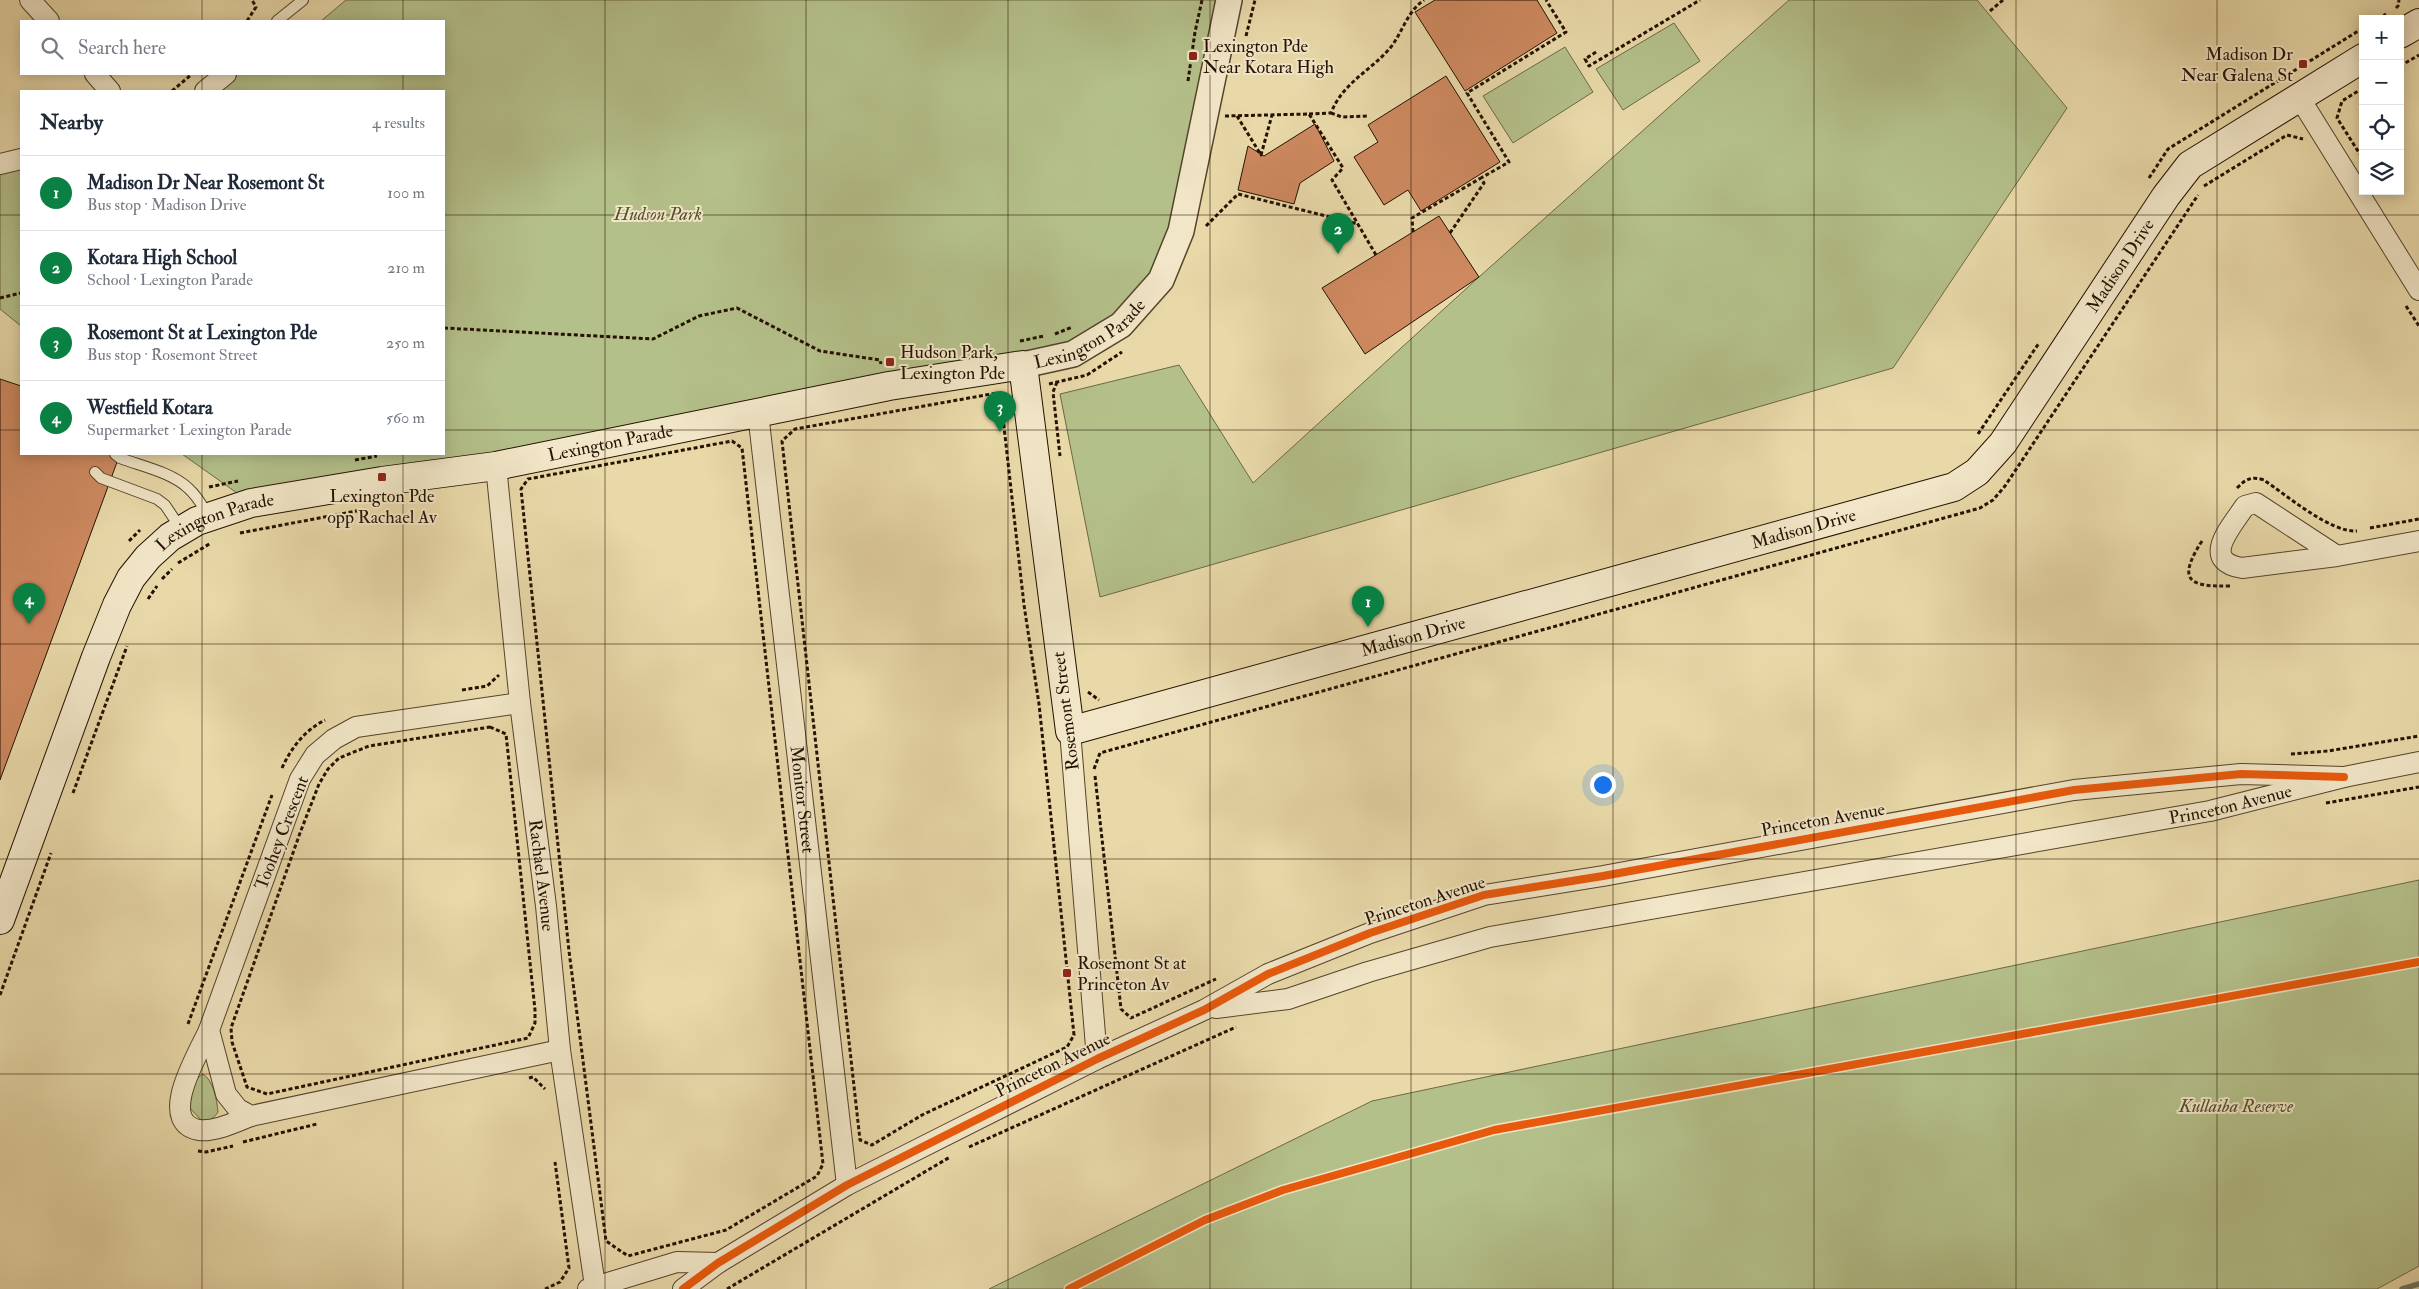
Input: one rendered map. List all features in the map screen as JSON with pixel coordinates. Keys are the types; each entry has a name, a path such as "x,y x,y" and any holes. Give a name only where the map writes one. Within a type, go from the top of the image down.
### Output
{"main road":[{"path":"2404,32 2419,23"},
{"name":"Madison Drive","path":"1070,731 1954,488 1977,472 2003,443 2166,196 2190,164 2360,60"},
{"name":"Lexington Parade","path":"0,920 116,605 131,578 148,557 170,537 182,530 214,528 251,503 382,481 496,466 889,386 1018,353"},
{"name":"Rosemont Street","path":"1018,353 1070,731"}],"street":[{"path":"30,0 48,20"},
{"name":"Lexington Parade","path":"1018,353 1073,354 1081,350 1121,325 1161,280 1181,231 1229,0"},
{"path":"96,75 109,90"},
{"path":"206,90 225,75"},
{"path":"2299,97 2410,294"},
{"path":"0,164 20,159"},
{"name":"Monitor Street","path":"758,413 847,1185"},
{"name":"Rachael Avenue","path":"496,466 520,703 546,906 560,1050 592,1287"},
{"path":"2337,556 2256,503 2245,506 2222,541 2220,548 2220,555 2226,561 2234,567 2242,568 2337,556 2419,541"},
{"name":"Toohey Crescent","path":"520,703 356,727 334,739 315,755 300,779 209,1030 181,1093 178,1106 180,1116 188,1125 198,1130 213,1129 251,1116 560,1050"},
{"name":"Rosemont Street","path":"1070,731 1097,1059"},
{"name":"Princeton Avenue","path":"1204,1010 1288,999 1368,972 1490,937 2210,811 2344,777 2419,762"},
{"name":"Princeton Avenue","path":"683,1289 718,1262 847,1185 1097,1059 1204,1010 1268,974 1370,933 1484,895 1603,876 2074,790 2242,774 2344,777"},
{"path":"209,1030 226,1094 238,1109 251,1116"},
{"path":"592,1287 677,1262 718,1262"}],"lane":[{"path":"279,20 303,0"},
{"path":"117,455 187,486 198,499 214,528"},
{"path":"95,472 101,478 157,498 165,505 182,530"}],"path":[{"path":"248,20 256,7 252,0"},
{"path":"1187,90 1194,32 1202,0"},
{"path":"1331,112 1337,98 1390,47 1413,8 1424,0"},
{"path":"1413,232 1412,218 1509,162 1467,93 1566,32 1546,0"},
{"path":"1596,52 1585,59 1589,66 1700,0"},
{"path":"1990,11 2003,0"},
{"path":"2144,184 2168,150 2359,31"},
{"path":"2404,64 2419,55"},
{"path":"173,90 191,75"},
{"path":"2359,90 2342,101 2338,118 2359,152"},
{"path":"1225,116 1331,112 1342,117 1367,116"},
{"path":"1309,114 1343,168 1332,180 1376,255"},
{"path":"1237,116 1261,155 1272,115"},
{"path":"1218,978 1131,1018 1121,1009 1094,767 1100,753 1980,508 1993,500 2005,486 2204,186 2287,135 2303,139 2308,147"},
{"path":"1450,233 1484,183 1481,178"},
{"path":"1206,226 1238,194 1358,224"},
{"path":"0,298 20,294"},
{"path":"2410,294 2419,326"},
{"path":"445,328 653,339 698,316 737,308 820,351 880,360 889,386"},
{"path":"1018,353 1057,333 1081,324"},
{"path":"1976,437 2042,339"},
{"path":"1057,382 1052,392 1060,458"},
{"path":"997,393 1001,400 1024,605 1039,704 1074,1035 1067,1047 922,1115 872,1145 860,1140 782,441 787,436 795,429 997,393"},
{"path":"732,441 742,448 823,1164 817,1176 726,1230 628,1256 606,1241 569,951 521,489 528,479 732,441"},
{"path":"237,533 375,508"},
{"path":"143,606 159,583 175,565 192,553 214,528"},
{"path":"70,802 130,638"},
{"path":"458,690 487,686 500,674"},
{"path":"1086,690 1099,700 1107,698"},
{"path":"280,774 287,758 298,741 315,725 332,716"},
{"path":"490,727 506,734 535,1010 535,1024 528,1038 267,1094 247,1087 232,1042 231,1028 319,784 328,769 339,758 369,746 490,727"},
{"path":"2281,755 2328,751 2419,736"},
{"path":"2318,805 2419,787"},
{"path":"185,1033 273,790"},
{"path":"0,995 54,844"},
{"path":"962,1151 1226,1030 1244,1024"},
{"path":"524,1079 533,1077 544,1087 546,1096"},
{"path":"197,1150 206,1152 223,1149 244,1141 318,1124"},
{"path":"545,1289 560,1282 568,1268 554,1153"},
{"path":"727,1289 954,1154"}],"green space":[{"name":"Hudson Park","path":"346,0 1228,0 1161,280 1073,354 251,503 183,455 445,455 445,90 206,90 225,75 445,75 445,20 322,20"},
{"path":"1789,0 1977,0 2067,108 1893,368 1100,597 1060,394 1179,365 1253,483 1479,277"},
{"path":"1674,23 1700,61 1623,110 1596,69"},
{"path":"1565,47 1593,92 1513,143 1483,96"},
{"path":"20,159 20,325 0,309 0,164"},
{"name":"Kullaiba Reserve","path":"2419,880 2419,1266 2377,1289 989,1289 1372,1101"},
{"path":"203,1074 212,1085 218,1112 207,1121 202,1121 190,1108 192,1082"}],"building":[{"path":"1435,0 1537,0 1557,33 1465,91 1415,12"},
{"path":"1446,76 1500,162 1421,211 1408,190 1384,205 1354,157 1378,142 1368,125"},
{"path":"1315,124 1334,161 1300,183 1294,204 1238,190 1248,146 1264,156"},
{"path":"1439,216 1479,277 1365,354 1322,288"},
{"path":"0,379 20,386 20,455 120,455 0,780"}],"waterway":[{"path":"2402,1289 2419,1284"}],"cycle path":[{"path":"683,1289 718,1263 847,1185 1097,1059 1204,1010 1268,974 1370,933 1484,895 1603,876 2074,790 2241,774 2344,777"},
{"path":"1069,1289 1205,1220 1283,1190 1494,1130 2419,962"}],"place":[{"name":"Lexington Pde Near Kotara High","path":"1193,56"},
{"name":"Madison Dr Near Galena St","path":"2303,64"},
{"name":"Kotara High School","path":"1338,254"},
{"name":"Hudson Park, Lexington Pde","path":"890,362"},
{"name":"Rosemont St at Lexington Pde","path":"1000,432"},
{"name":"Lexington Pde opp Rachael Av","path":"382,477"},
{"name":"Westfield Kotara","path":"29,624"},
{"name":"Madison Dr Near Rosemont St","path":"1368,627"},
{"name":"Rosemont St at Princeton Av","path":"1067,973"}]}
